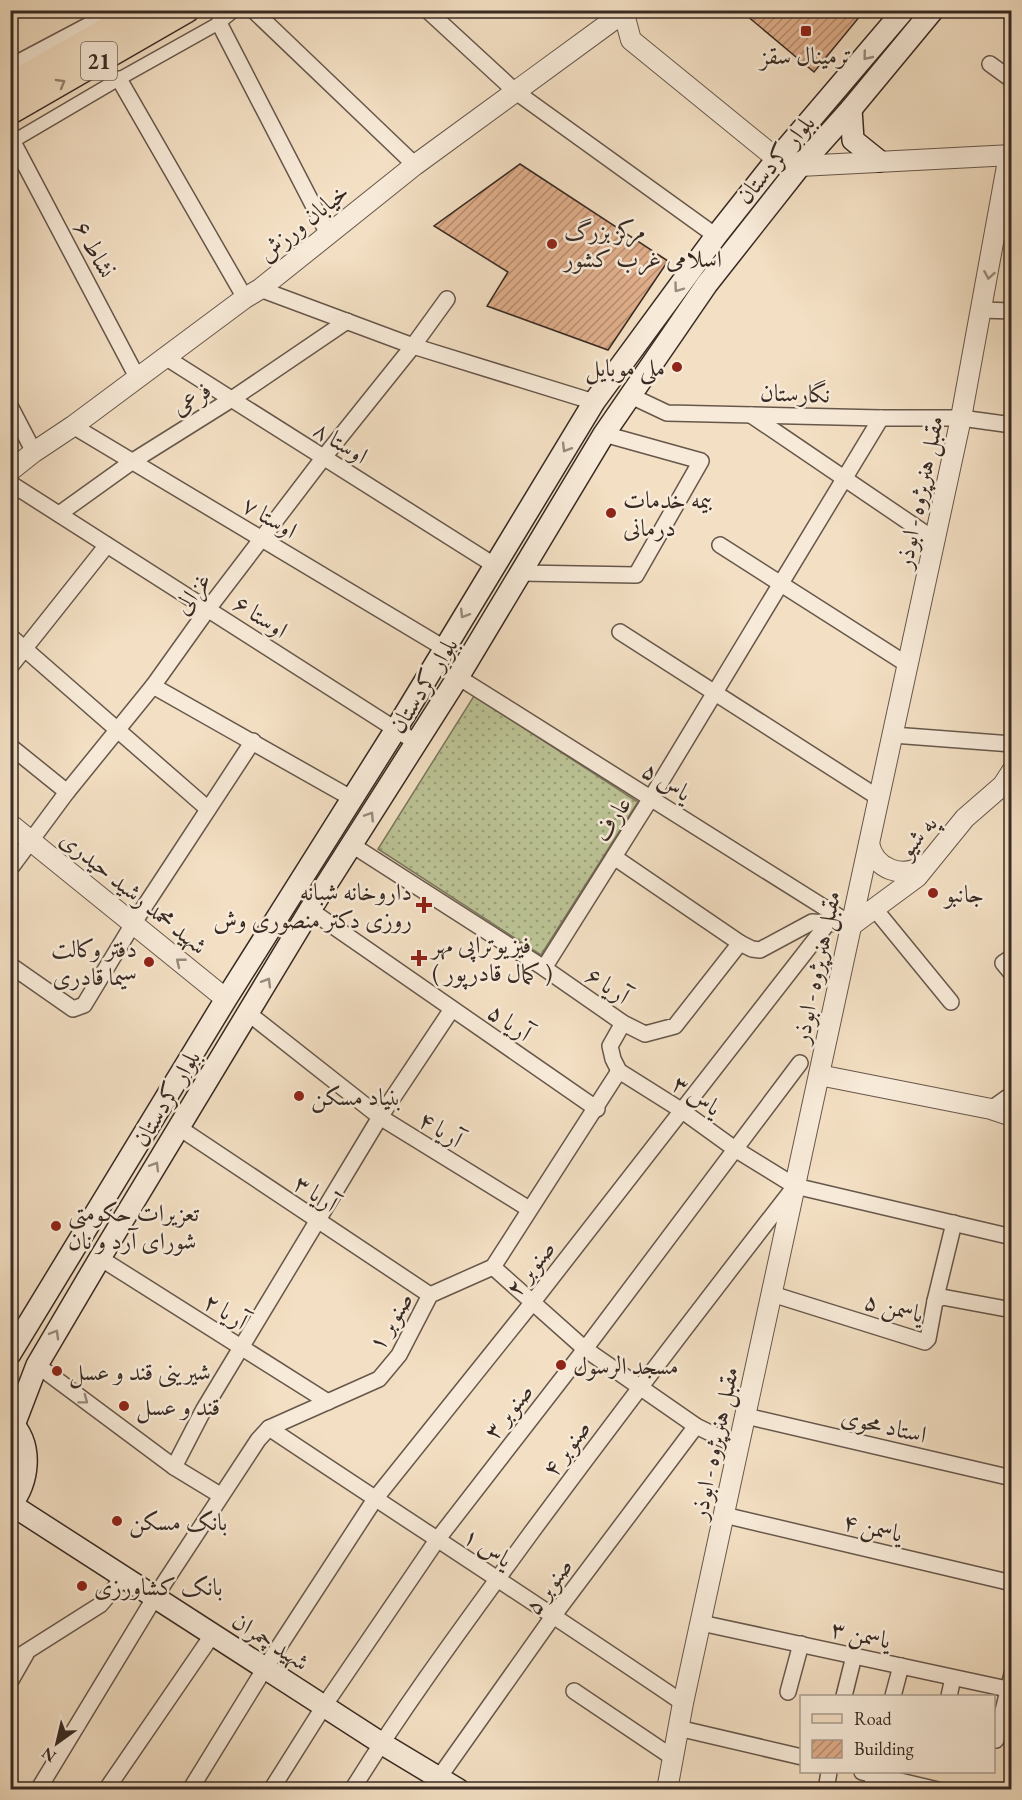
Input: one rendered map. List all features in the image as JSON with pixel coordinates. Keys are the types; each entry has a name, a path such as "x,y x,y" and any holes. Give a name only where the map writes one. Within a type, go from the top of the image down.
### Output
{"main road":[{"name":"21","path":"10,85 142,10"},
{"name":"21","path":"10,112 187,10"},
{"name":"بلوار کردستان","path":"12,1352 226,999 396,729 594,402 716,236 777,159 904,10"},
{"name":"بلوار کردستان","path":"12,1423 38,1365 178,1127 310,910 458,677 604,434 707,284 800,166 851,110 933,10"},
{"path":"851,110 853,140 879,161"},
{"path":"12,1352 38,1365"},
{"path":"11,1505 23,1486 27,1465 24,1444 12,1423"},
{"name":"شهید چمران","path":"11,1505 381,1743 437,1783 459,1790"}],"street":[{"path":"10,65 114,10"},
{"path":"12,142 219,23 235,10"},
{"path":"253,10 415,165"},
{"path":"427,10 516,92 716,236"},
{"path":"624,12 631,40 777,159 800,166 1011,154"},
{"name":"خیابان ورزش","path":"10,471 252,293 415,165 624,12"},
{"path":"219,23 328,234"},
{"path":"990,64 1011,80"},
{"path":"119,79 252,293 347,321 413,346 594,402"},
{"name":"نشاط ۶","path":"12,142 137,377"},
{"name":"مقبل هنرپژوه - ابوذر","path":"667,1790 683,1703 961,418 1011,154"},
{"name":"غزالی","path":"10,868 32,842 67,792 153,686 208,609 447,299"},
{"path":"982,310 1011,311"},
{"name":"فرعی","path":"59,514 133,461 232,399 347,321"},
{"name":"اوستا ۸","path":"165,357 494,565"},
{"name":"نگارستان","path":"631,396 667,412 961,418 1011,424"},
{"path":"10,406 34,452"},
{"path":"750,414 935,540"},
{"name":"عارف","path":"544,968 651,798 881,418"},
{"name":"اوستا ۷","path":"73,426 444,648"},
{"path":"520,573 636,575 701,461 604,434"},
{"name":"اوستا ۶","path":"10,483 417,743"},
{"path":"10,667 107,545"},
{"path":"720,545 908,665"},
{"path":"620,632 879,798"},
{"path":"10,636 208,809"},
{"name":"یاس ۵","path":"458,677 852,925"},
{"path":"153,686 351,798"},
{"path":"893,735 1011,744"},
{"path":"10,965 73,1010 84,1005 133,924 253,741"},
{"path":"10,746 67,792"},
{"name":"په شیو","path":"852,925 917,877 965,819 1008,784"},
{"name":"شهید محمد رشید حیدری","path":"10,824 226,999"},
{"path":"869,844 876,861 883,867 900,872 918,869 934,858"},
{"name":"آریا ۶","path":"352,845 544,968 623,1023 645,1034 675,1026 740,943"},
{"path":"614,857 752,949 760,950 812,921 852,925"},
{"path":"874,908 951,1002"},
{"name":"آریا ۵","path":"310,910 597,1108"},
{"name":"صنوبر ۲","path":"190,1790 265,1668 375,1498 532,1303 828,923"},
{"path":"1011,957 1003,963 1011,974"},
{"path":"174,1467 204,1409 380,1117 452,1009"},
{"name":"آریا ۴","path":"248,1013 380,1117 529,1209"},
{"path":"623,1023 610,1046 619,1071 493,1267 585,1349 696,1426 739,1447"},
{"name":"صنوبر ۳","path":"272,1790 324,1706 437,1540 585,1349 800,1063"},
{"name":"یاس ۳","path":"619,1071 681,1110 735,1149 795,1186 1011,1237"},
{"path":"819,1076 990,1109 1011,1116"},
{"path":"990,1109 1011,1094"},
{"name":"آریا ۳","path":"178,1127 430,1295"},
{"name":"صنوبر ۴","path":"352,1790 381,1743 497,1580 640,1386 795,1186"},
{"path":"935,1301 954,1222"},
{"name":"آریا ۲","path":"100,1258 328,1402"},
{"name":"صنوبر ۱","path":"38,1790 155,1597 258,1440 269,1428 379,1378 399,1355 430,1295 493,1267"},
{"name":"یاسمن ۵","path":"772,1294 925,1342 928,1339 935,1301 942,1297 1011,1307"},
{"path":"38,1365 174,1467 220,1495"},
{"name":"استاد محوی","path":"746,1416 1011,1478"},
{"name":"صنوبر ۵","path":"437,1783 554,1615 696,1426"},
{"name":"یاس ۱","path":"269,1428 497,1580 554,1615 683,1703"},
{"name":"یاسمن ۴","path":"724,1515 1011,1583"},
{"path":"10,1662 100,1605 124,1577"},
{"name":"یاسمن ۳","path":"701,1623 1010,1690"},
{"path":"106,1790 213,1634"},
{"path":"788,1692 801,1644"},
{"path":"10,1682 28,1651"},
{"path":"844,1695 854,1656"},
{"path":"893,1695 901,1666"},
{"path":"996,1740 1010,1690 1011,1674"},
{"path":"949,1695 953,1678"},
{"path":"574,1691 672,1757"},
{"path":"678,1728 800,1757"},
{"path":"826,1790 829,1773"},
{"path":"869,1778 937,1789"}],"green space":[{"path":"474,696 638,802 541,955 378,849"}],"building":[{"name":"ترمینال سقز","path":"740,10 865,10 814,72"},
{"name":"مرکز بزرگ اسلامی غرب کشور","path":"520,164 668,261 608,350 487,306 508,272 434,226"}],"place":[{"name":"ترمینال سقز","path":"806,31"},
{"name":"مرکز بزرگ اسلامی غرب کشور","path":"552,244"},
{"name":"ملی موبایل","path":"677,367"},
{"name":"بیمه خدمات درمانی","path":"611,513"},
{"name":"جانبو","path":"933,893"},
{"name":"داروخانه شبانه روزی دکتر منصوری وش","path":"424,905"},
{"name":"فیزیوتراپی مهر ( کمال قادرپور )","path":"419,958"},
{"name":"دفتر وکالت سیما قادری","path":"149,962"},
{"name":"بنیاد مسکن","path":"299,1096"},
{"name":"تعزیرات حکومتی شورای آرد و نان","path":"56,1226"},
{"name":"مسجد الرسول","path":"561,1365"},
{"name":"شیرینی قند و عسل","path":"57,1371"},
{"name":"قند و عسل","path":"124,1406"},
{"name":"بانک مسکن","path":"117,1521"},
{"name":"بانک کشاورزی","path":"82,1586"}]}
